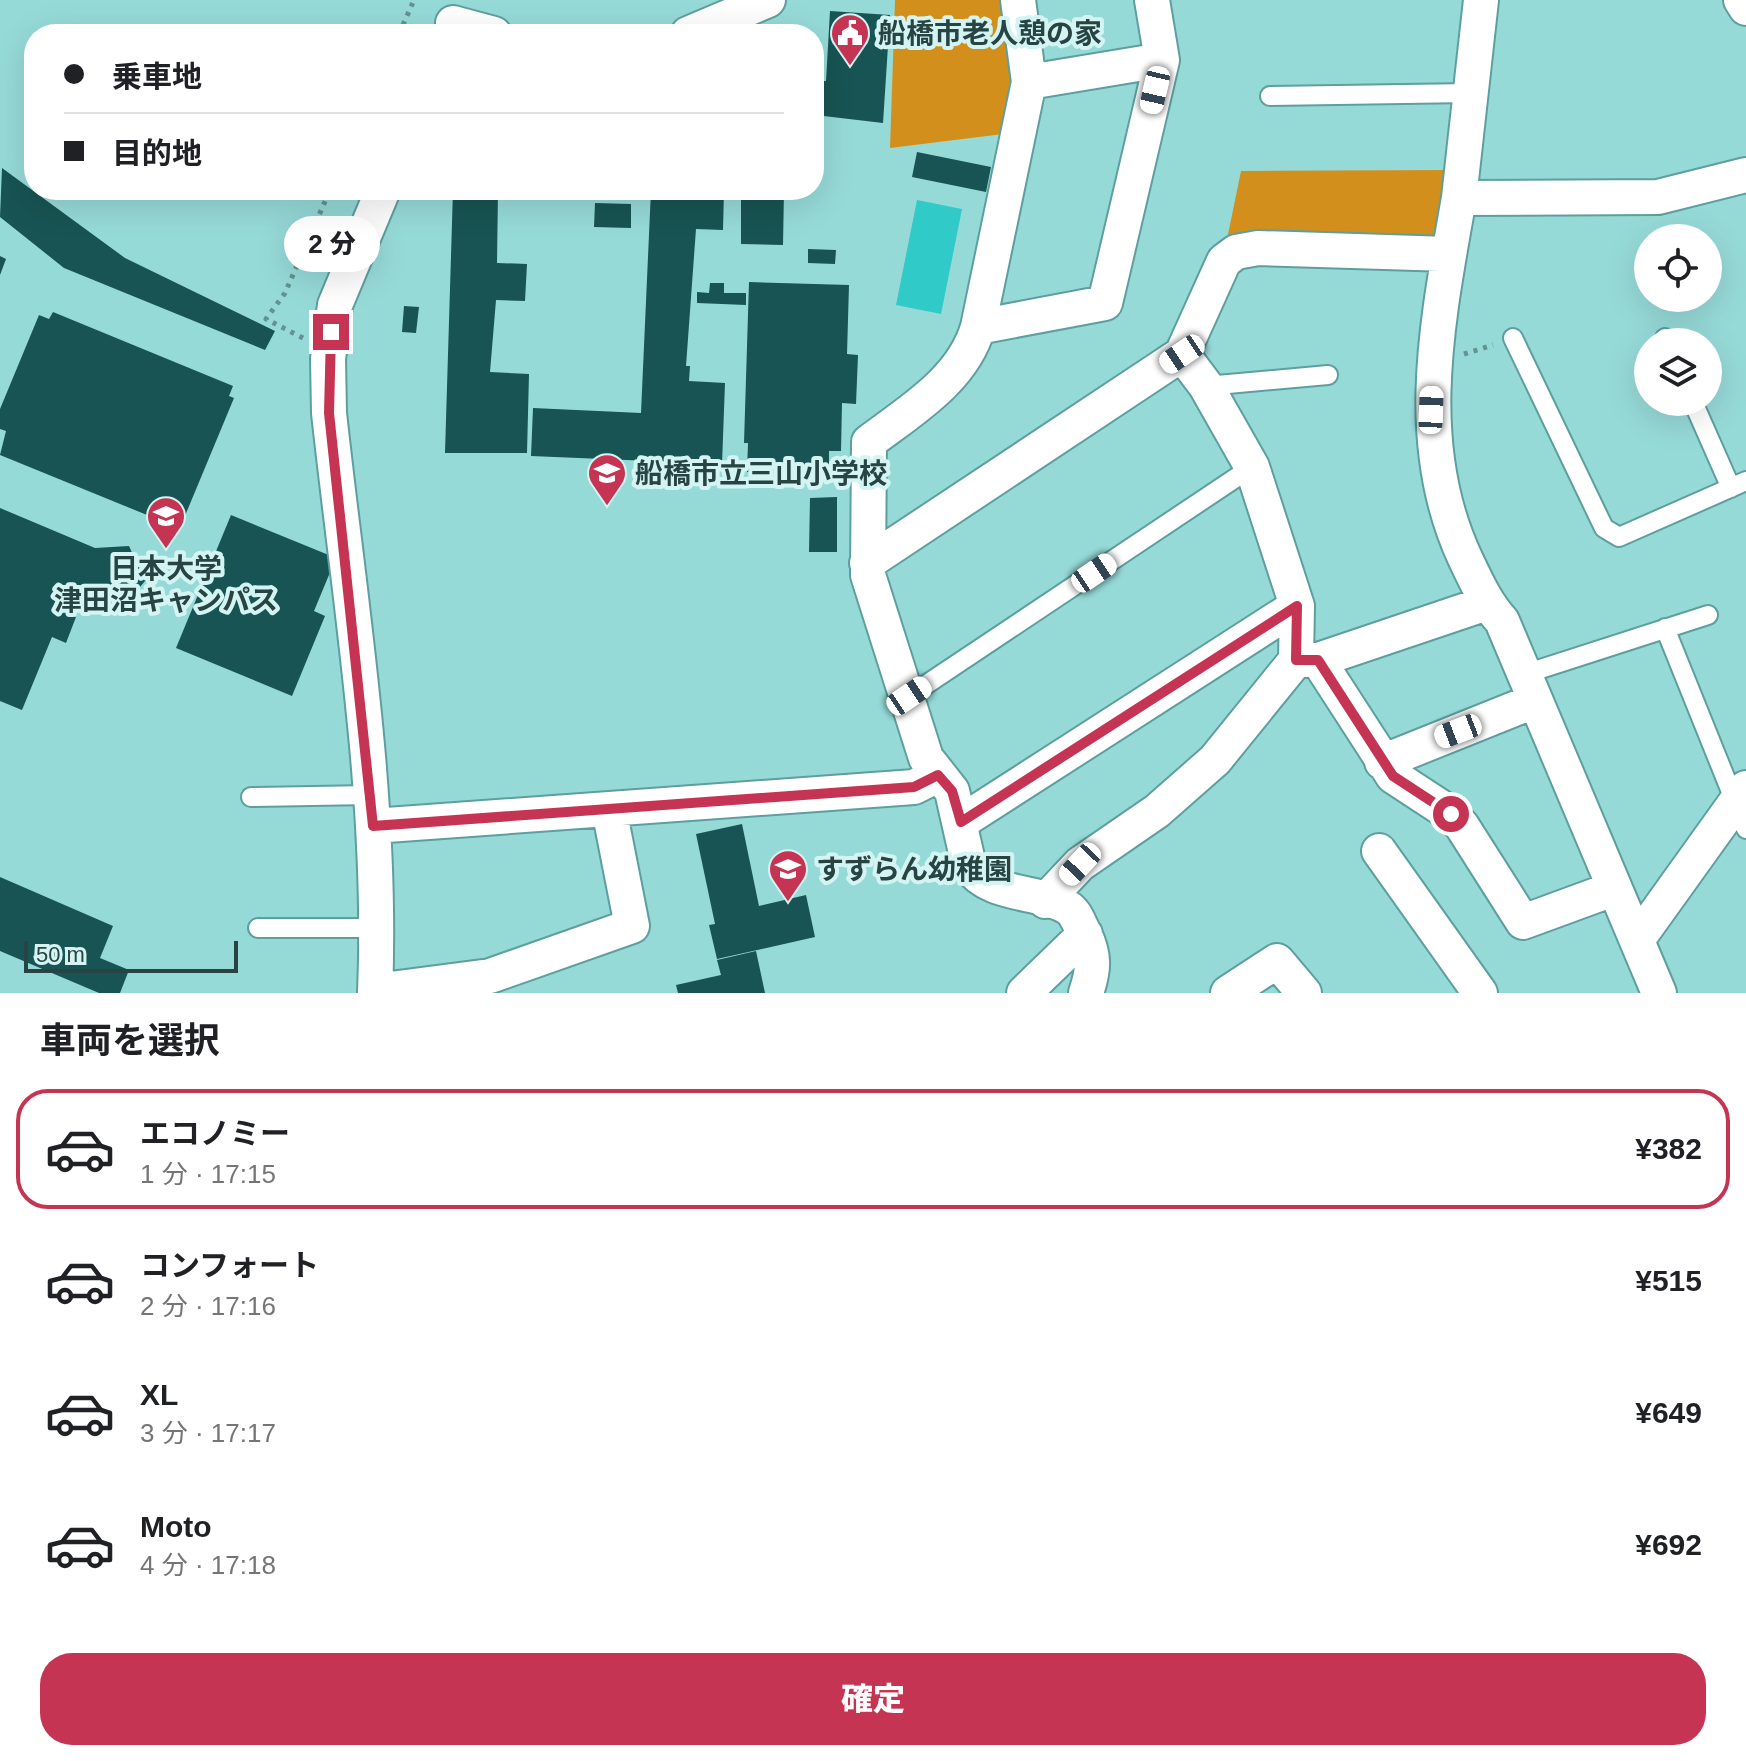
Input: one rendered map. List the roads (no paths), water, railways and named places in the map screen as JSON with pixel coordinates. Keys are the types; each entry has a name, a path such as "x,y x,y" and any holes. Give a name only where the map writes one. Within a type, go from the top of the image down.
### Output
{"street":[{"path":"707,19 768,0"},
{"path":"1018,0 1029,82 978,327 974,340 940,388 869,442 867,563 868,575 909,696 926,758 952,791 969,866 975,875 1065,906 1074,914 1093,952 1093,972 1086,993"},
{"path":"978,327 1105,303 1162,60 1152,0"},
{"path":"1481,0 1459,198 1433,364 1431,410 1444,490 1453,531 1487,603 1502,621 1659,993"},
{"path":"1741,0 1746,8"},
{"path":"1029,82 1162,60"},
{"path":"1459,198 1658,197 1746,175"},
{"path":"379,200 335,305 328,359 329,413 372,811 378,928 375,992 490,976 632,926 609,809"},
{"path":"867,563 1182,354 1224,261 1236,252 1258,248 1449,254"},
{"path":"1182,354 1206,386 1252,467 1297,606 1307,660 1393,776 1451,814 1462,826 1523,922 1613,889"},
{"path":"1045,901 1080,864 1157,811 1215,760 1307,660 1487,603"},
{"path":"961,822 1297,606"},
{"path":"1382,762 1529,687"},
{"path":"372,811 609,809 914,787 938,775"},
{"path":"1637,940 1742,807"},
{"path":"1379,851 1480,993"},
{"path":"1024,993 1085,934"},
{"path":"1228,993 1277,961 1304,993"}],"lane":[{"path":"1270,96 1471,93"},
{"path":"1513,338 1604,528 1619,537 1739,485 1701,416"},
{"path":"1206,386 1328,375"},
{"path":"909,696 1252,467"},
{"path":"1529,687 1665,628 1708,615"},
{"path":"1665,628 1742,807"},
{"path":"251,797 372,811"},
{"path":"258,928 378,928"}],"water":[{"path":"917,200 962,209 941,314 896,305"}],"place":[{"name":"船橋市老人憩の家","path":"850,67"},
{"name":"船橋市立三山小学校","path":"607,507"},
{"name":"日本大学 津田沼キャンパス","path":"166,550"},
{"name":"すずらん幼稚園","path":"788,903"}]}
